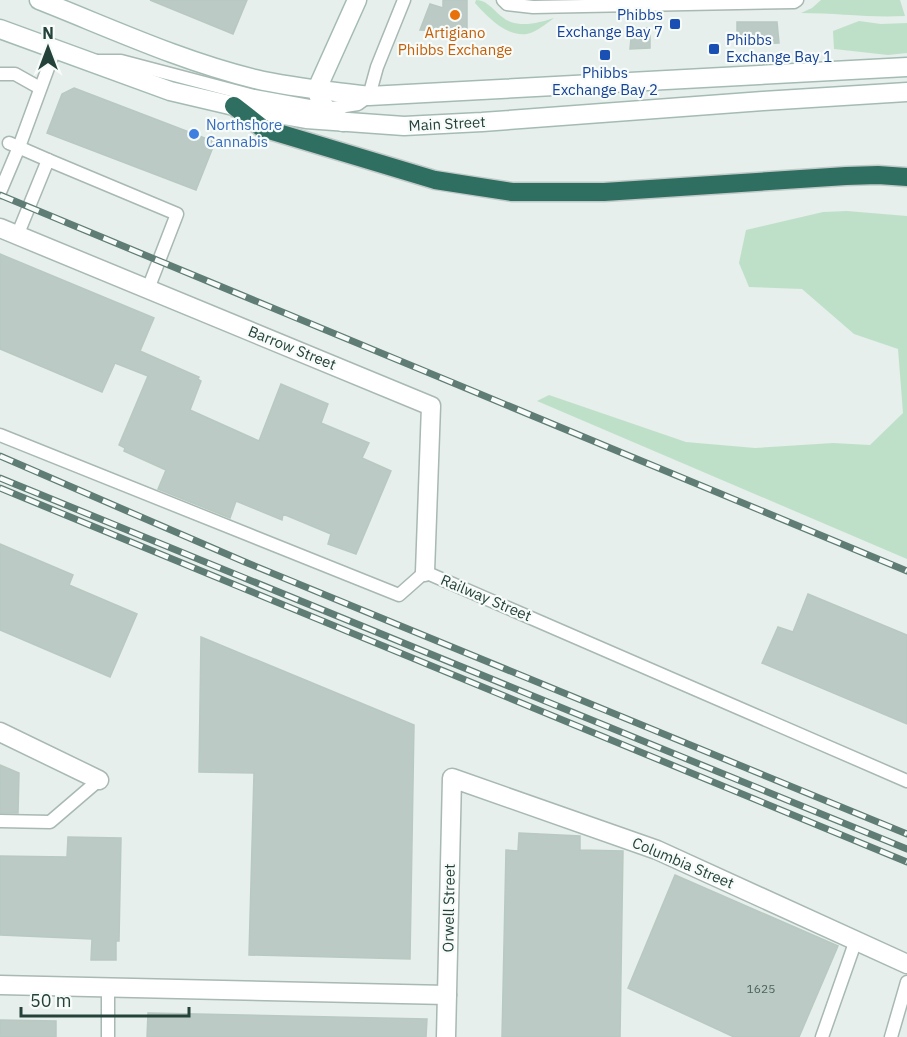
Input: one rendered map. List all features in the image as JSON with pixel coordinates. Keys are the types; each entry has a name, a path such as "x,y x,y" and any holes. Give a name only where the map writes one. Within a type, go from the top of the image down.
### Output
{"highway":[{"path":"234,106 262,128 273,132 435,180 512,192 604,192 846,176 907,177"}],"main road":[{"name":"Main Street","path":"39,0 162,49 221,69 256,79 369,96 907,67"},
{"path":"343,122 326,109 318,99 317,89 357,0"},
{"name":"Main Street","path":"0,29 170,91 306,119 343,122 404,126 482,122 907,92"},
{"name":"Barrow Street","path":"0,228 431,406 425,572"},
{"path":"0,732 99,780"},
{"name":"Columbia Street","path":"452,778 657,850 907,964"},
{"name":"Orwell Street","path":"446,1037 452,778"},
{"path":"0,985 447,995"}],"lane":[{"path":"88,61 121,61 254,96 326,109 358,104 369,96 377,67 404,0"},
{"path":"503,0 507,4 533,7 794,2 797,0"},
{"path":"0,192 5,166 55,49"},
{"path":"0,74 15,74 40,88"},
{"path":"14,145 177,214 148,289"},
{"path":"17,236 48,160"},
{"name":"Railway Street","path":"0,435 399,595 425,572 907,780"},
{"path":"0,821 50,822 99,780"},
{"path":"822,1037 856,940"},
{"path":"891,1037 907,982"},
{"path":"108,989 108,1037"}],"green space":[{"path":"476,0 485,3 511,22 533,23 554,18 533,32 517,34 501,27 475,3"},
{"path":"821,0 900,0 905,16 801,13 812,8"},
{"path":"859,21 881,24 907,23 907,53 888,55 834,49 833,31"},
{"path":"847,211 907,216 907,559 537,401 549,395 686,442 755,448 833,443 870,445 903,413 898,349 854,334 802,289 749,287 739,263 746,230 823,212"}],"building":[{"path":"150,0 247,0 233,34"},
{"name":"Artigiano Phibbs Exchange","path":"443,0 467,0 467,31 420,30 430,4 443,8"},
{"path":"737,22 777,22 779,43 737,44"},
{"path":"632,28 650,28 650,48 630,49"},
{"path":"74,88 215,142 196,190 47,133 62,94"},
{"path":"0,254 154,318 140,351 199,377 201,381 190,410 259,441 281,384 328,404 321,423 369,443 362,458 391,471 356,554 328,544 331,534 283,514 282,520 236,501 230,518 158,489 166,470 124,451 125,448 119,445 148,376 115,363 102,392 0,349"},
{"path":"0,544 73,575 69,585 137,614 110,677 0,630"},
{"path":"808,594 907,635 907,724 762,663 778,627 793,632"},
{"path":"201,637 414,725 410,959 249,955 254,773 199,772"},
{"path":"0,765 19,773 18,813 0,813"},
{"path":"519,833 580,836 580,850 623,851 620,1037 502,1037 506,850 518,851"},
{"path":"68,837 121,838 119,941 116,941 116,960 91,960 92,939 0,935 0,856 67,857"},
{"path":"675,875 838,946 799,1037 734,1037 628,988"},
{"path":"148,1013 427,1019 426,1037 147,1037"},
{"path":"0,1020 56,1021 56,1037 0,1037"}],"railway":[{"path":"0,195 907,571"},
{"path":"0,456 245,562 907,834"},
{"path":"0,478 907,849"},
{"path":"0,488 907,862"}],"place":[{"name":"Artigiano Phibbs Exchange","path":"455,15"},
{"name":"Phibbs Exchange Bay 7","path":"675,24"},
{"name":"Phibbs Exchange Bay 1","path":"714,49"},
{"name":"Phibbs Exchange Bay 2","path":"605,55"},
{"name":"Northshore Cannabis","path":"194,134"}]}
